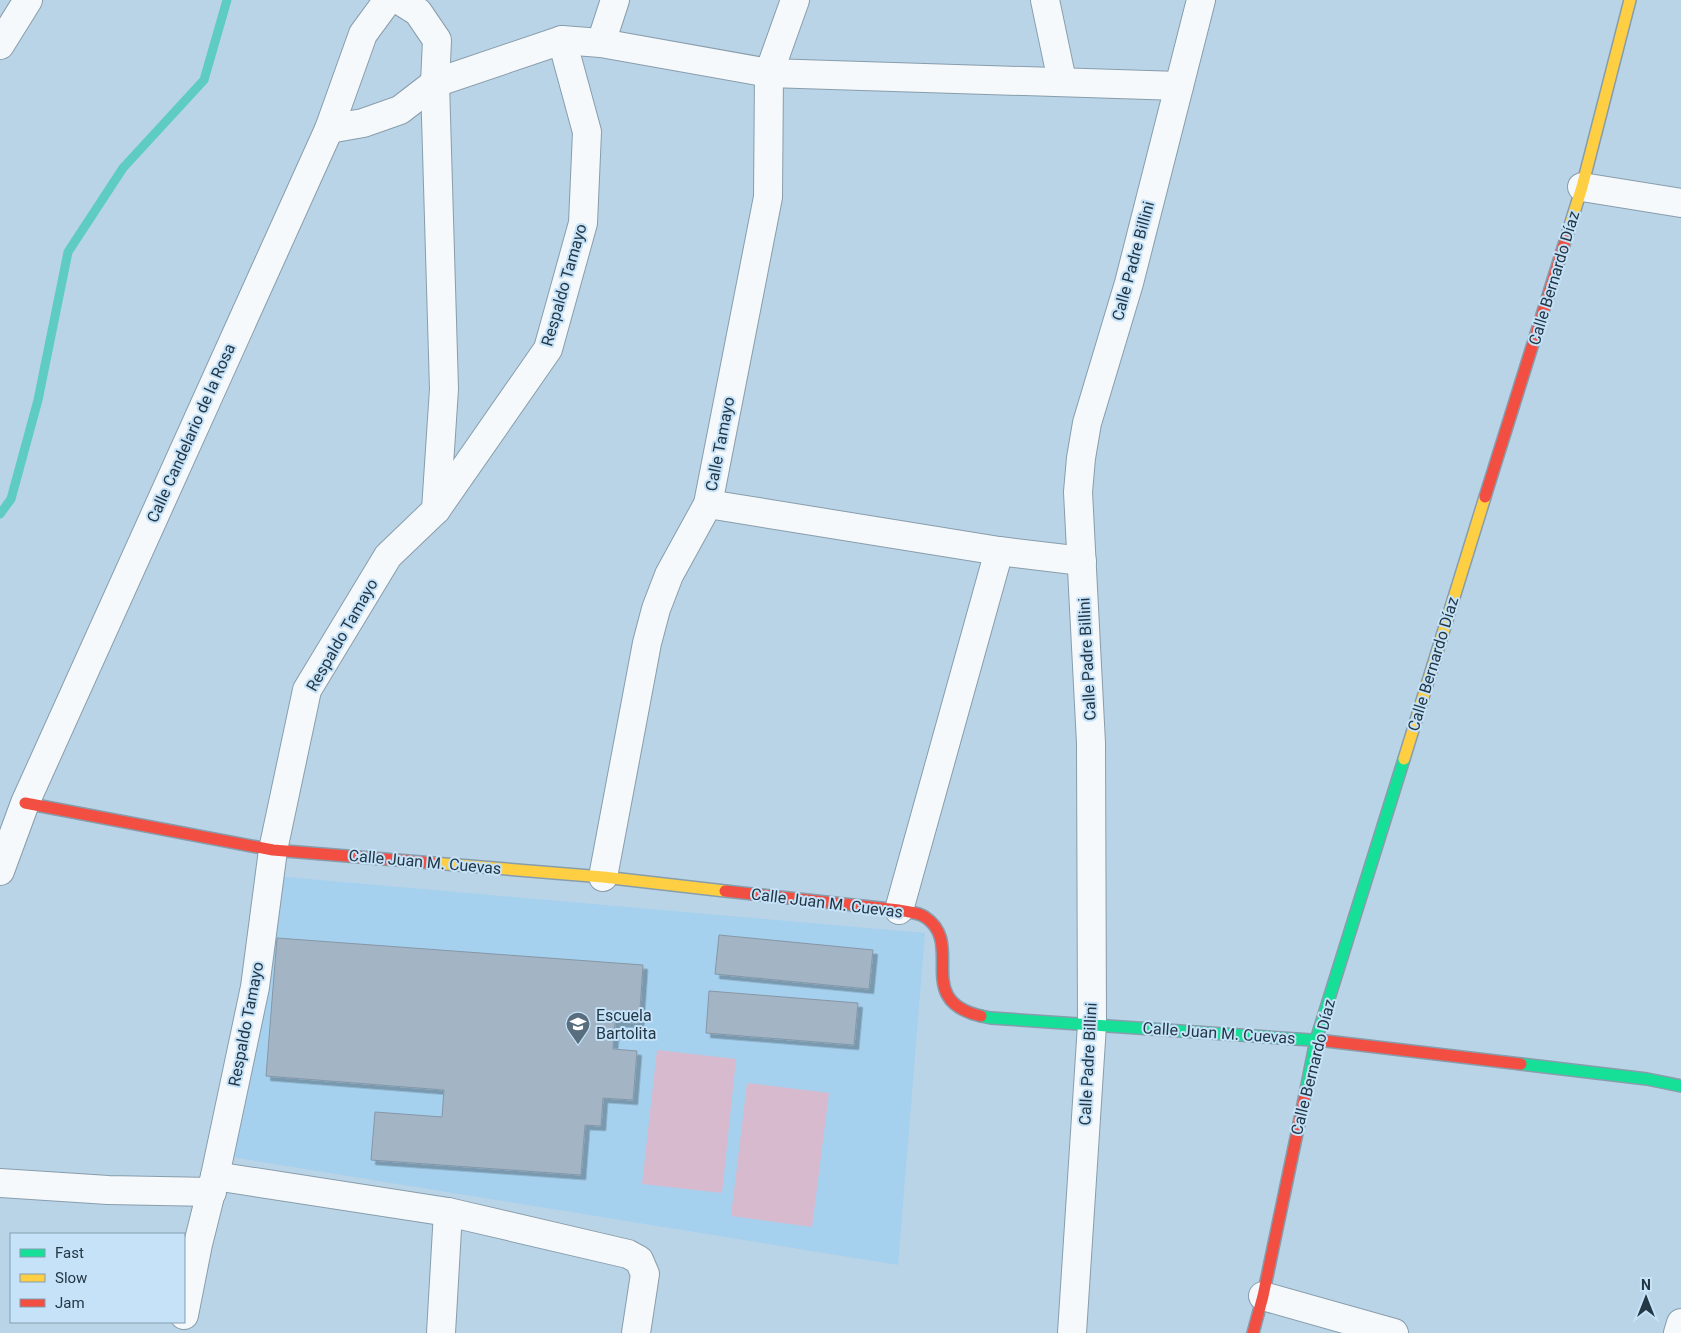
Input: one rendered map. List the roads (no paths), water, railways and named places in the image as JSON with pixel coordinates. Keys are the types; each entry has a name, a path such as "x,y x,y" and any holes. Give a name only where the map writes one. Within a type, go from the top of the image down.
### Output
{"street":[{"path":"0,45 28,0"},
{"name":"Calle Candelario de la Rosa","path":"0,871 25,803 329,129 363,34 388,0"},
{"path":"399,0 418,12 437,40 434,83 444,389 436,510"},
{"path":"601,44 615,0"},
{"name":"Calle Tamayo","path":"603,877 647,644 656,609 669,575 708,504 768,197 769,72 795,0"},
{"path":"1045,0 1062,81"},
{"name":"Calle Padre Billini","path":"1072,1333 1092,1025 1091,743 1078,492 1081,458 1087,423 1129,283 1201,0"},
{"name":"Calle Bernardo Díaz","path":"1253,1333 1263,1296 1316,1040 1582,187 1630,0"},
{"path":"329,129 363,123 400,110 434,83 562,40 601,44 769,72 1179,86"},
{"name":"Respaldo Tamayo","path":"185,1310 198,1244 214,1184 254,987 273,850 307,690 388,556 436,510 548,349 584,223 587,132 562,40"},
{"path":"1582,187 1681,203"},
{"path":"708,504 999,551 1082,561"},
{"path":"899,910 999,551"},
{"name":"Calle Juan M. Cuevas","path":"25,803 273,850 603,877 899,910 925,917 936,926 942,941 942,981 946,995 958,1008 991,1018 1316,1040 1637,1078 1681,1086"},
{"path":"0,1183 108,1190 214,1184 448,1212 628,1254 639,1260 645,1274 636,1333"},
{"path":"441,1333 448,1212"},
{"path":"1263,1296 1394,1333"},
{"path":"1678,1333 1681,1323"}],"waterway":[{"path":"0,514 11,499 38,400 68,252 123,168 204,80 227,0"}],"place":[{"name":"Escuela Bartolita","path":"578,1045"}]}
